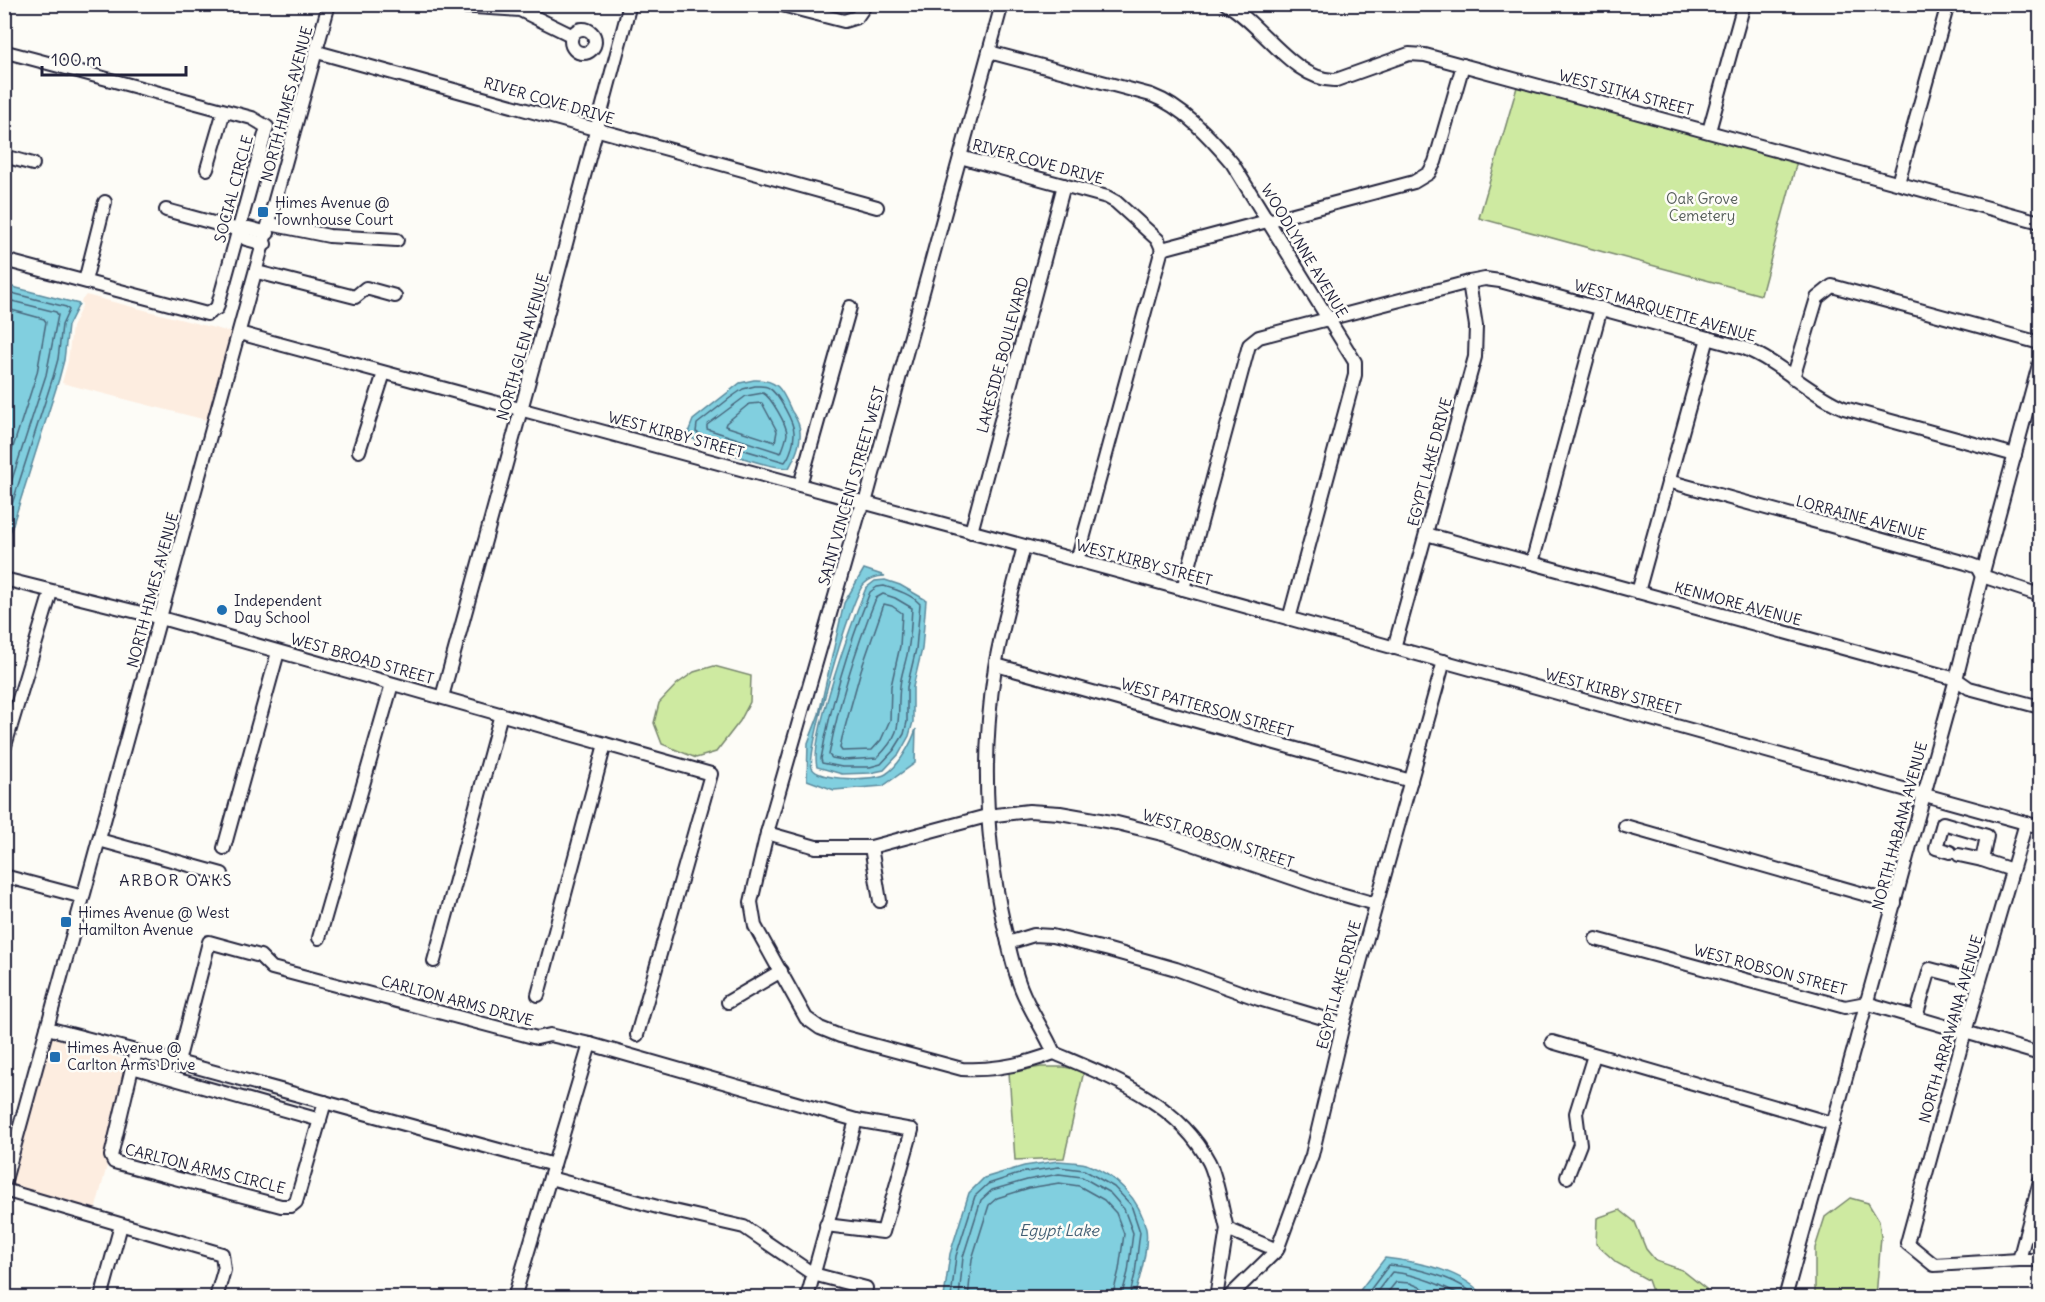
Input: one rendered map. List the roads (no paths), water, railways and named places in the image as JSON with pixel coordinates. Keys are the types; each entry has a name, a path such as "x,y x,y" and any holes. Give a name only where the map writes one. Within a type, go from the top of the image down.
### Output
{"street":[{"name":"NORTH HIMES AVENUE","path":"5,1183 268,234 329,4"},
{"path":"428,4 520,10 571,35"},
{"name":"NORTH GLEN AVENUE","path":"442,697 630,4"},
{"path":"778,4 844,21 857,17 866,4"},
{"name":"SAINT VINCENT STREET WEST","path":"1002,4 865,503 859,513 767,833 751,902 755,926 806,1018 820,1028 840,1036 962,1069 978,1070 1033,1061 1054,1053"},
{"name":"WEST SITKA STREET","path":"1226,4 1253,24 1298,66 1313,76 1325,80 1336,80 1409,54 1425,55 2040,222"},
{"path":"1709,131 1744,4"},
{"path":"1899,183 1948,4"},
{"name":"RIVER COVE DRIVE","path":"316,52 877,207"},
{"name":"WOODLYNNE AVENUE","path":"989,52 1165,100 1216,145 1232,163 1355,362 1355,375 1289,618"},
{"name":"SOCIAL CIRCLE","path":"4,55 10,53 252,118 267,127 217,308 207,314 4,260"},
{"path":"1077,561 1162,249 1413,182 1429,173 1435,162 1463,65"},
{"path":"207,169 224,111"},
{"path":"4,156 33,164"},
{"name":"RIVER COVE DRIVE","path":"960,156 1107,197 1116,202 1158,240 1162,249"},
{"name":"LAKESIDE BOULEVARD","path":"971,532 1064,185"},
{"path":"85,281 105,202"},
{"path":"166,210 239,230 249,228 268,234 397,240"},
{"path":"257,272 355,297 366,288 395,296"},
{"name":"WEST MARQUETTE AVENUE","path":"1183,589 1249,345 1259,337 1485,279 1601,308 1762,355 1827,401 1844,408 2015,455"},
{"name":"EGYPT LAKE DRIVE","path":"1394,648 1475,357 1476,326 1469,282"},
{"path":"1793,378 1817,298 1832,286 2040,343"},
{"path":"800,485 850,307"},
{"path":"1532,563 1601,308"},
{"name":"WEST KIRBY STREET","path":"239,333 1289,618 2040,827"},
{"path":"1638,592 1708,338"},
{"name":"NORTH HABANA AVENUE","path":"1785,1298 1895,903 2015,455 2037,393 2040,362"},
{"path":"359,451 384,373"},
{"name":"LORRAINE AVENUE","path":"1668,481 1966,563 1977,567 1982,576 2040,595"},
{"name":"KENMORE AVENUE","path":"1426,534 1956,679 1969,688 2040,707"},
{"path":"1024,546 996,665 989,717 987,816 996,884 1008,943 1020,986 1054,1053 1126,1084 1180,1122 1198,1144 1210,1164 1227,1229 1216,1298"},
{"name":"WEST BROAD STREET","path":"4,579 161,618 711,774 637,1035"},
{"path":"4,748 51,592"},
{"path":"224,848 278,652"},
{"name":"EGYPT LAKE DRIVE","path":"1228,1298 1276,1250 1312,1155 1343,1024 1444,662"},
{"name":"WEST PATTERSON STREET","path":"996,665 1411,781"},
{"path":"319,938 392,684"},
{"path":"435,961 501,714"},
{"path":"538,995 605,744"},
{"name":"WEST ROBSON STREET","path":"767,833 816,848 871,847 987,816 1029,811 1060,813 1117,823 1194,844 1330,891 1376,904"},
{"name":"NORTH ARRAWANA AVENUE","path":"2019,1260 1934,1265 1907,1243 1979,982 2026,823"},
{"path":"1982,860 1987,836 1943,824 1936,848 2012,870"},
{"path":"1625,826 1895,903"},
{"path":"99,840 222,874"},
{"path":"871,847 880,901"},
{"path":"4,876 83,897"},
{"path":"1008,943 1034,935 1052,936 1176,969 1259,999 1343,1024"},
{"name":"WEST ROBSON STREET","path":"1596,939 1845,1006 1866,1003 2040,1054"},
{"name":"CARLTON ARMS DRIVE","path":"178,1062 209,942 260,956 272,968 537,1038 550,1035 590,1044 856,1120 912,1130 883,1232 826,1225"},
{"path":"1916,1017 1930,969 1979,982"},
{"path":"728,1002 781,971"},
{"path":"47,1028 554,1165"},
{"path":"1552,1042 1834,1124"},
{"path":"514,1298 590,1044"},
{"name":"CARLTON ARMS CIRCLE","path":"136,1051 111,1156 114,1162 281,1206 291,1206 296,1202 325,1102"},
{"path":"1568,1177 1580,1144 1576,1113 1593,1054"},
{"path":"132,1067 320,1120"},
{"path":"807,1298 856,1120"},
{"path":"550,1178 665,1209 744,1227 813,1274 866,1288 863,1298"},
{"path":"2040,1181 2019,1260 2040,1260"},
{"path":"4,1190 222,1254 224,1270 216,1298"},
{"path":"101,1298 122,1225"},
{"path":"1227,1229 1276,1250"}],"water":[{"path":"5,285 79,304 68,326 59,379 5,549"},
{"path":"754,380 769,381 778,387 798,423 800,441 789,468 754,461 691,438 689,430 693,420 740,383"},
{"path":"864,569 885,576 879,576 864,584 850,616 822,706 812,756 812,768 825,775 859,779 886,774 900,760 916,729 915,763 883,786 834,790 807,780 808,743 819,714 844,603"},
{"path":"885,580 900,585 926,600 922,649 913,687 913,722 909,736 899,754 884,770 842,774 817,767 819,732 852,625 866,588 875,581"},
{"name":"Egypt Lake","path":"1058,1161 1086,1164 1107,1174 1125,1189 1138,1207 1147,1236 1134,1297 944,1297 950,1254 969,1193 984,1178 1024,1166"},
{"path":"1385,1258 1426,1265 1452,1274 1464,1280 1485,1297 1357,1297"}],"place":[{"name":"Himes Avenue @ Townhouse Court","path":"263,212"},
{"name":"Independent Day School","path":"222,610"},
{"name":"Himes Avenue @ West Hamilton Avenue","path":"66,922"},
{"name":"Himes Avenue @ Carlton Arms Drive","path":"55,1057"}],"district":[{"name":"ARBOR OAKS","path":"176,880"}],"park label":[{"name":"Oak Grove Cemetery","path":"1702,208"}]}
